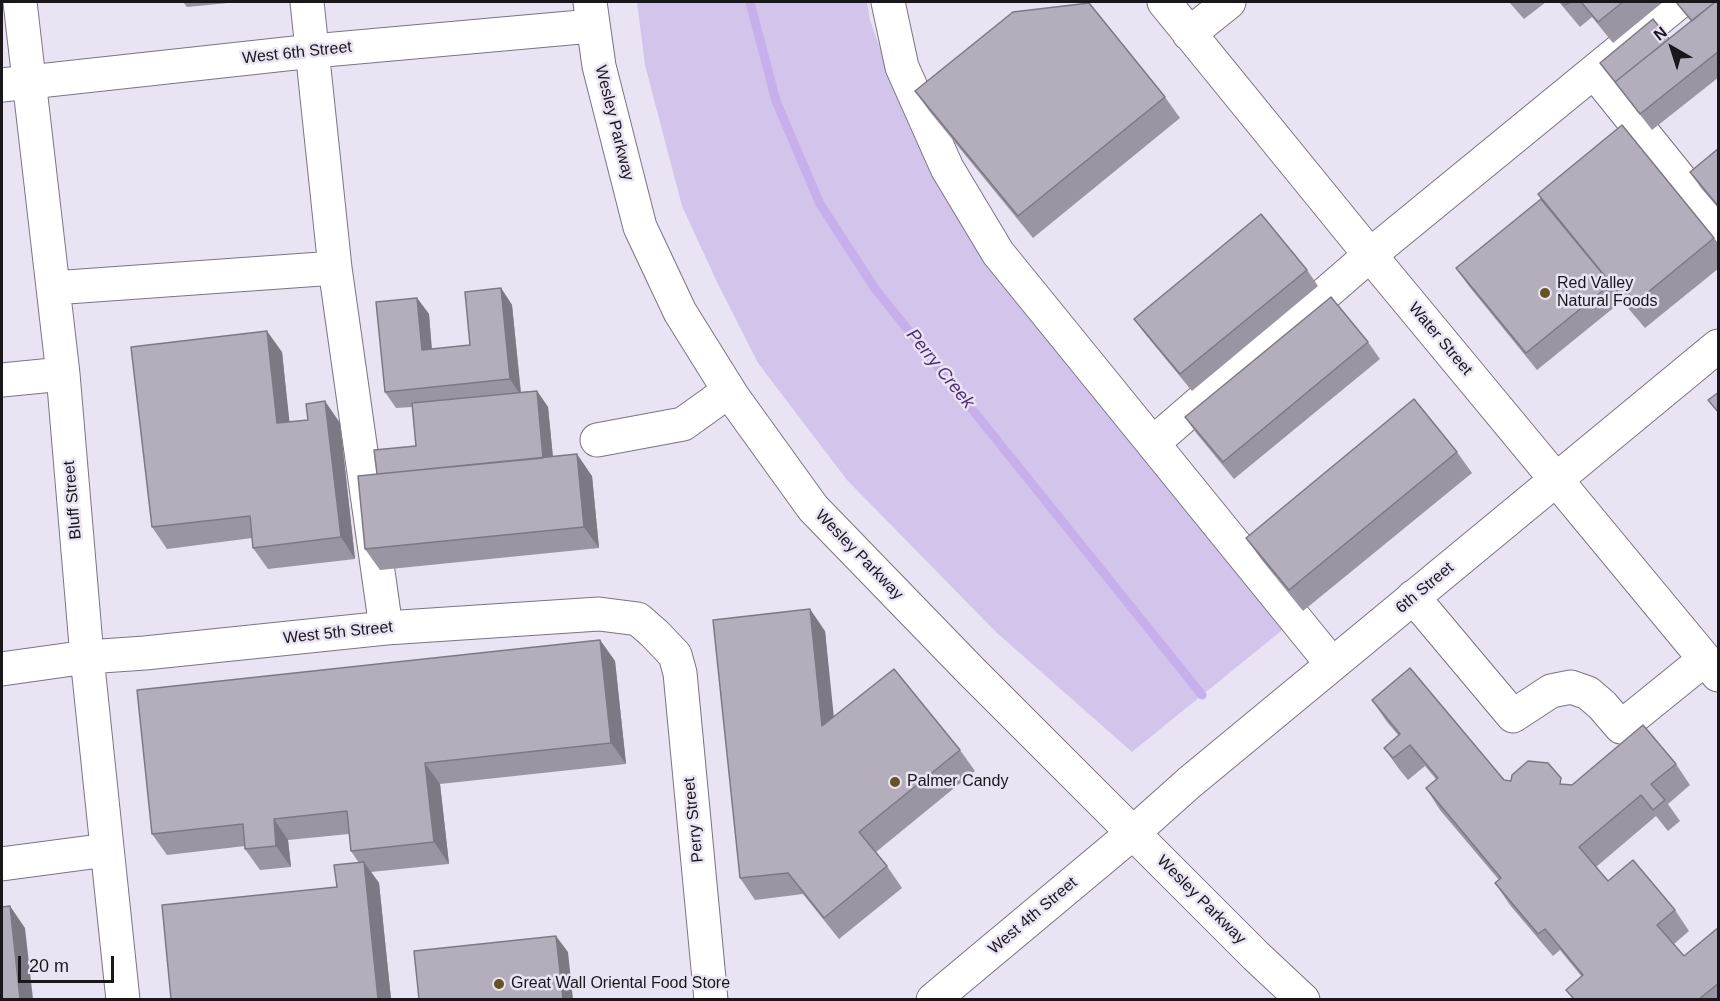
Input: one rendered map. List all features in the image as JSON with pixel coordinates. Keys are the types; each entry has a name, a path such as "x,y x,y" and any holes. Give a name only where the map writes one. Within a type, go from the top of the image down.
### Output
{"street":[{"name":"Bluff Street","path":"20,2 16,84 53,288 63,374 87,657 123,999"},
{"path":"307,2 335,268 386,628"},
{"path":"888,2 902,68 947,168 998,253 1332,664"},
{"name":"Water Street","path":"1164,2 1370,255 1712,667"},
{"path":"1190,34 1229,2"},
{"path":"1154,443 1370,255 1679,2"},
{"name":"West 6th Street","path":"16,84 313,51 591,14"},
{"name":"Wesley Parkway","path":"591,14 599,66 640,226 680,312 729,391 813,508 971,671 1256,956 1303,999"},
{"path":"1594,72 1719,226"},
{"path":"53,288 335,268"},
{"name":"6th Street","path":"1134,832 1190,782 1332,664 1719,346"},
{"path":"2,380 63,374"},
{"path":"597,440 683,424 729,391"},
{"path":"1413,597 1513,716 1551,691 1571,687 1588,693 1621,727 1712,667"},
{"name":"West 5th Street","path":"2,669 87,657 386,628 598,614 638,619 665,644"},
{"name":"Perry Street","path":"665,644 675,656 680,673 711,999"},
{"name":"West 4th Street","path":"933,999 1134,832"},
{"path":"2,864 107,850"}],"shaded area":[{"path":"637,2 867,2 870,20 890,77 1286,627 1132,752 996,632 847,480 758,363 682,206 645,65"}],"building":[{"path":"1581,2 1623,2 1598,22"},
{"path":"1676,2 1715,2 1692,21"},
{"path":"1715,2 1719,2 1719,51 1640,114 1615,82"},
{"path":"1089,3 1165,97 1018,216 915,91 1013,12"},
{"path":"1653,19 1669,39 1615,82 1600,63"},
{"path":"1622,125 1714,238 1630,307 1538,194"},
{"path":"1719,148 1719,207 1690,172"},
{"name":"Red Valley Natural Foods","path":"1541,199 1611,284 1526,353 1456,268"},
{"path":"1261,214 1307,270 1180,374 1134,319"},
{"path":"501,288 510,379 385,392 376,302 417,298 422,350 470,345 465,292"},
{"path":"1331,297 1368,342 1223,462 1185,417"},
{"path":"267,331 277,423 308,420 306,404 325,401 341,537 253,548 250,516 152,527 131,347"},
{"path":"537,391 543,458 377,474 374,450 416,446 412,403"},
{"path":"1719,392 1719,413 1708,400"},
{"path":"1414,399 1457,452 1289,590 1246,538"},
{"path":"577,454 584,527 365,549 358,476"},
{"path":"810,609 822,726 894,669 960,750 859,832 887,866 824,918 788,873 740,878 713,620"},
{"path":"600,640 611,743 425,763 434,842 351,851 347,811 274,819 276,846 245,849 243,824 152,834 137,690"},
{"path":"1410,668 1504,780 1511,781 1512,775 1528,761 1548,763 1561,778 1560,784 1572,785 1643,725 1676,764 1651,784 1665,800 1653,810 1641,795 1579,847 1608,881 1633,860 1675,910 1657,925 1684,956 1719,927 1719,983 1699,999 1574,999 1566,990 1583,975 1545,929 1538,934 1495,883 1501,878 1426,788 1438,778 1410,745 1393,758 1384,748 1400,734 1372,700"},
{"path":"364,862 378,999 171,999 162,905 337,887 334,865"},
{"path":"10,906 20,999 2,999 2,907"},
{"name":"Great Wall Oriental Food Store","path":"556,936 563,999 419,999 414,951"}],"waterway":[{"name":"Perry Creek","path":"750,2 776,101 820,204 876,290 1202,695"}],"place":[{"name":"Red Valley Natural Foods","path":"1545,293"},
{"name":"Palmer Candy","path":"895,782"},
{"name":"Great Wall Oriental Food Store","path":"499,984"}]}
